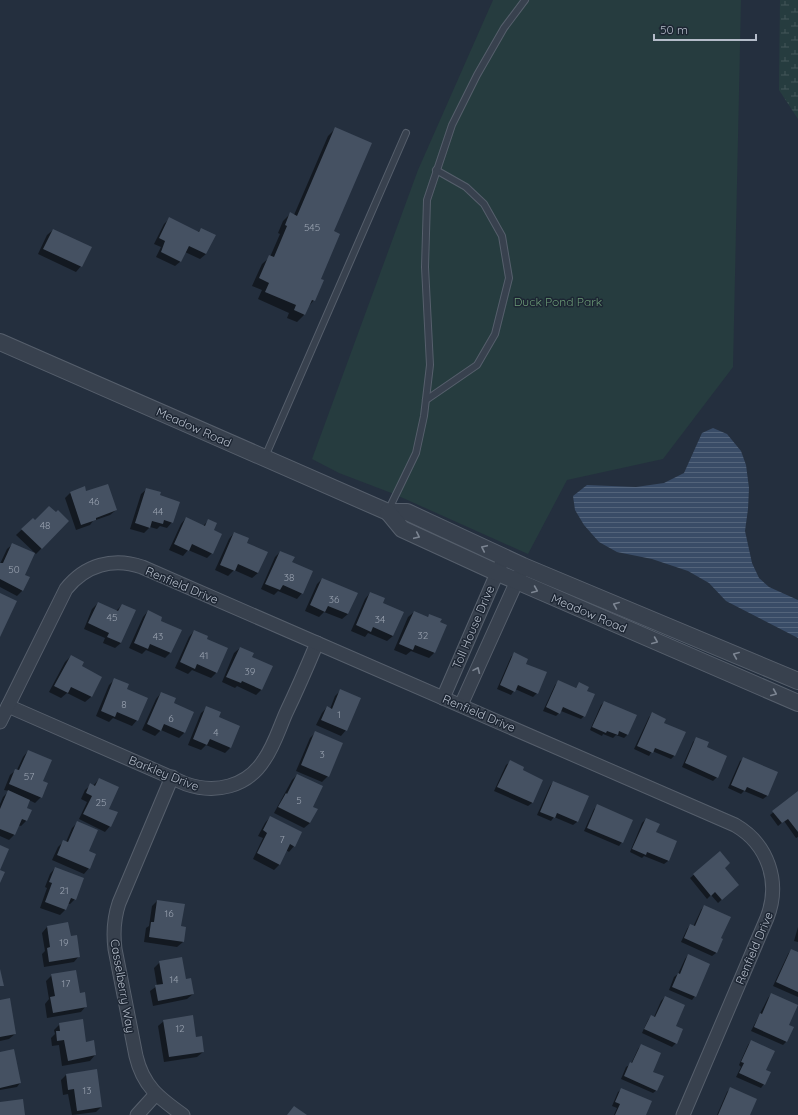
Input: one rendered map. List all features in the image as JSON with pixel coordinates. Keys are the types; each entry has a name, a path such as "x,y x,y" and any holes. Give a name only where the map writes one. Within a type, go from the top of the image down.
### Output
{"street":[{"name":"Meadow Road","path":"0,342 388,512 408,512 460,538 523,566 798,682"},
{"name":"Meadow Road","path":"388,512 402,529 516,582 798,703"},
{"name":"Toll House Drive","path":"443,698 504,557"},
{"name":"Renfield Drive","path":"0,722 66,589 81,574 90,568 106,563 127,563 142,567 740,828 759,845 766,856 770,868 773,887 770,912 683,1115"},
{"name":"Toll House Drive","path":"461,705 523,566"},
{"name":"Barkley Drive","path":"8,706 192,786 213,789 224,788 240,783 261,765 269,752 317,643"},
{"name":"Casselberry Way","path":"172,777 120,899 116,911 114,928 115,949 136,1056 143,1078 156,1094 184,1115"},
{"path":"137,1115 156,1094"}],"lane":[{"path":"388,512 416,453 426,400 430,365 424,266 427,200 452,125 477,75 504,28 525,0"},
{"path":"264,458 406,133"},
{"path":"426,400 477,365 496,334 509,278 502,236 484,204 466,187 436,170"}],"green space":[{"name":"Duck Pond Park","path":"493,0 741,0 733,367 663,459 567,480 528,554 394,494 339,473 312,459 418,170"},
{"path":"780,0 798,0 798,119 779,90"}],"water":[{"path":"713,428 727,434 741,451 746,465 749,488 745,531 752,563 759,578 769,587 798,600 798,638 726,601 709,583 688,571 652,559 617,552 599,542 584,525 575,510 573,496 587,485 636,487 664,483 684,473 702,433"}],"building":[{"path":"335,127 372,143 334,231 340,234 321,279 324,280 315,301 312,300 305,315 294,310 296,305 265,292 269,283 259,278 269,255 274,257 287,226 285,225 290,212 297,216"},
{"path":"169,217 199,232 201,228 216,235 206,254 189,246 181,262 161,252 165,241 159,238"},
{"path":"53,229 92,247 82,267 43,249"},
{"path":"108,484 117,510 81,525 70,492 85,486 86,491"},
{"path":"146,488 161,492 160,495 180,502 173,523 164,520 163,524 152,521 150,528 135,523"},
{"path":"49,506 56,512 58,510 69,521 42,549 21,529 33,518 35,520"},
{"path":"186,517 205,526 208,519 217,523 214,530 222,534 213,554 192,544 189,551 174,544"},
{"path":"234,532 249,538 247,543 268,552 258,573 238,564 235,571 220,565"},
{"path":"12,543 35,553 25,575 30,577 23,591 0,579 0,563 3,563"},
{"path":"280,551 295,557 292,562 313,571 303,594 283,585 280,590 265,584"},
{"path":"322,578 358,593 348,614 328,606 325,612 310,605"},
{"path":"370,592 385,598 383,603 404,612 393,636 373,627 371,632 356,625"},
{"path":"0,593 17,601 0,637"},
{"path":"98,602 118,611 122,604 136,610 121,643 107,637 109,633 88,623"},
{"path":"148,610 162,617 161,621 182,630 171,653 150,644 148,649 134,643"},
{"path":"414,611 428,617 429,614 442,619 440,622 447,625 435,653 415,645 413,650 399,644"},
{"path":"194,630 208,636 207,639 228,648 217,673 197,664 195,669 180,662"},
{"path":"240,647 254,653 252,657 273,666 262,690 242,681 241,683 226,677"},
{"path":"514,652 528,659 526,664 547,672 538,694 518,685 515,692 500,685"},
{"path":"71,655 84,662 82,666 102,677 92,697 71,687 68,693 54,686"},
{"path":"114,678 129,684 127,689 148,698 138,721 117,712 115,717 101,711"},
{"path":"558,680 576,688 579,682 589,687 587,691 595,694 585,717 563,707 560,714 546,707"},
{"path":"340,689 361,698 347,731 321,720 327,706 332,709"},
{"path":"161,692 176,698 174,703 194,712 185,733 164,724 161,731 147,724"},
{"path":"604,701 637,715 628,735 619,731 618,735 607,731 606,733 592,727"},
{"path":"206,706 221,712 219,717 240,726 231,748 210,739 207,745 193,739"},
{"path":"652,712 666,719 664,723 686,732 675,756 655,748 653,753 637,746"},
{"path":"315,731 343,743 329,777 301,765"},
{"path":"696,737 709,742 707,747 727,756 718,778 685,763"},
{"path":"28,750 52,760 43,781 48,783 42,798 9,784 15,769 19,770"},
{"path":"743,757 778,772 768,796 747,787 745,791 731,785"},
{"path":"510,760 524,767 523,770 543,780 533,803 497,787"},
{"path":"297,774 323,786 313,807 318,809 310,823 278,807 286,793 287,794"},
{"path":"99,778 119,787 109,809 118,812 111,827 83,814 92,796 86,793 90,783 95,786"},
{"path":"553,781 589,796 578,822 557,813 555,818 540,812"},
{"path":"8,790 30,800 27,808 32,810 27,821 22,819 15,835 0,829 0,809"},
{"path":"798,791 798,832 788,819 782,823 772,811"},
{"path":"597,804 633,820 623,843 587,828"},
{"path":"270,816 302,832 295,847 290,844 280,865 257,853 267,833 263,830"},
{"path":"646,818 660,824 656,832 677,841 669,861 647,852 646,855 632,849"},
{"path":"77,821 98,830 89,851 96,854 90,869 57,855 63,840 68,842"},
{"path":"0,845 9,849 0,870"},
{"path":"720,851 730,863 725,868 739,885 722,900 715,892 711,896 693,874"},
{"path":"55,867 84,878 76,900 71,898 66,910 45,902 52,883 49,882"},
{"path":"0,870 5,872 0,883"},
{"path":"157,900 185,904 181,926 186,927 184,942 149,937 151,922 154,922"},
{"path":"704,905 731,917 721,938 723,939 717,953 684,938 690,924 695,926"},
{"path":"68,922 71,936 77,935 80,957 49,962 47,948 50,947 47,926"},
{"path":"791,949 798,952 798,992 776,982"},
{"path":"688,954 710,964 696,997 672,987 678,973 680,974"},
{"path":"182,957 186,979 191,978 194,994 158,1001 155,985 163,984 159,961"},
{"path":"0,969 4,986 0,986"},
{"path":"76,970 80,993 85,992 87,1007 53,1013 50,997 55,996 51,974"},
{"path":"771,993 798,1005 789,1025 794,1027 787,1042 754,1027 760,1013 762,1014"},
{"path":"665,996 685,1005 676,1026 683,1029 677,1044 644,1029 651,1015 655,1017"},
{"path":"10,998 16,1034 0,1037 0,1000"},
{"path":"193,1015 196,1037 202,1036 204,1052 169,1057 163,1020"},
{"path":"83,1019 86,1042 94,1040 96,1055 68,1061 64,1040 57,1041 56,1031 60,1031 59,1023"},
{"path":"751,1040 775,1051 766,1070 771,1072 765,1085 739,1073 744,1063 741,1062"},
{"path":"641,1044 661,1053 653,1072 664,1076 657,1091 624,1076 630,1062 632,1063"},
{"path":"14,1049 21,1083 0,1088 0,1052"},
{"path":"97,1069 102,1107 77,1111 74,1089 68,1090 66,1074"},
{"path":"730,1087 757,1099 750,1115 718,1115"},
{"path":"621,1088 652,1101 646,1115 615,1115 620,1104 615,1102"},
{"path":"23,1099 25,1115 0,1115 0,1102"},
{"path":"294,1106 307,1115 287,1115"}]}
